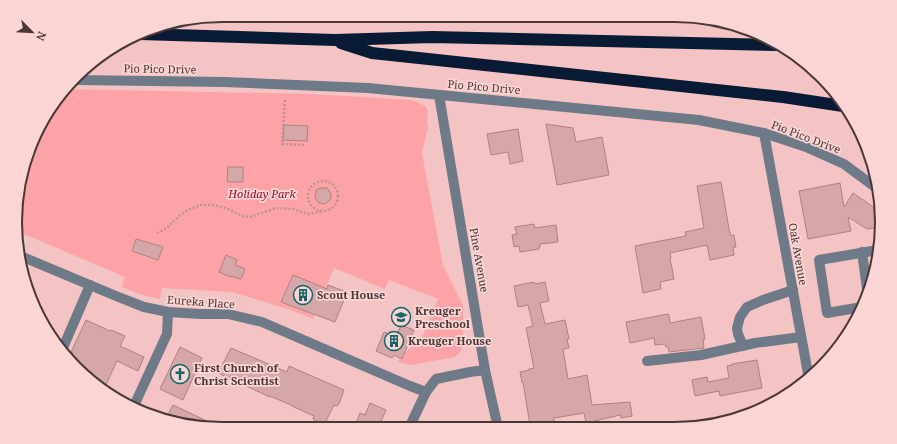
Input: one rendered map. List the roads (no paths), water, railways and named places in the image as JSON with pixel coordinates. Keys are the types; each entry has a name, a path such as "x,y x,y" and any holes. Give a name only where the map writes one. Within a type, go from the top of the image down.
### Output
{"highway":[{"path":"153,34 335,40 432,37 767,45"},
{"path":"335,40 372,53 783,97 837,105"}],"street":[{"name":"Pio Pico Drive","path":"82,80 246,83 368,88 699,120 764,133 806,147 844,164 871,184"},
{"name":"Pine Avenue","path":"439,95 485,370 497,422"},
{"name":"Oak Avenue","path":"764,133 808,371"},
{"path":"855,308 827,313 819,260 873,251"},
{"path":"862,252 866,280"},
{"name":"Eureka Place","path":"26,258 144,307 168,312 228,314 262,322 426,392"},
{"path":"64,345 90,285"},
{"path":"743,346 737,328 740,317 747,307 793,290"},
{"path":"136,402 167,334 168,312"},
{"path":"647,361 701,355 755,343 801,337"},
{"path":"412,422 426,392 436,379 485,370"}],"place":[{"name":"Scout House","path":"303,295"},
{"name":"Kreuger Preschool","path":"401,317"},
{"name":"Kreuger House","path":"394,341"},
{"name":"First Church of Christ Scientist","path":"180,374"}],"park label":[{"name":"Holiday Park","path":"262,194"}]}
